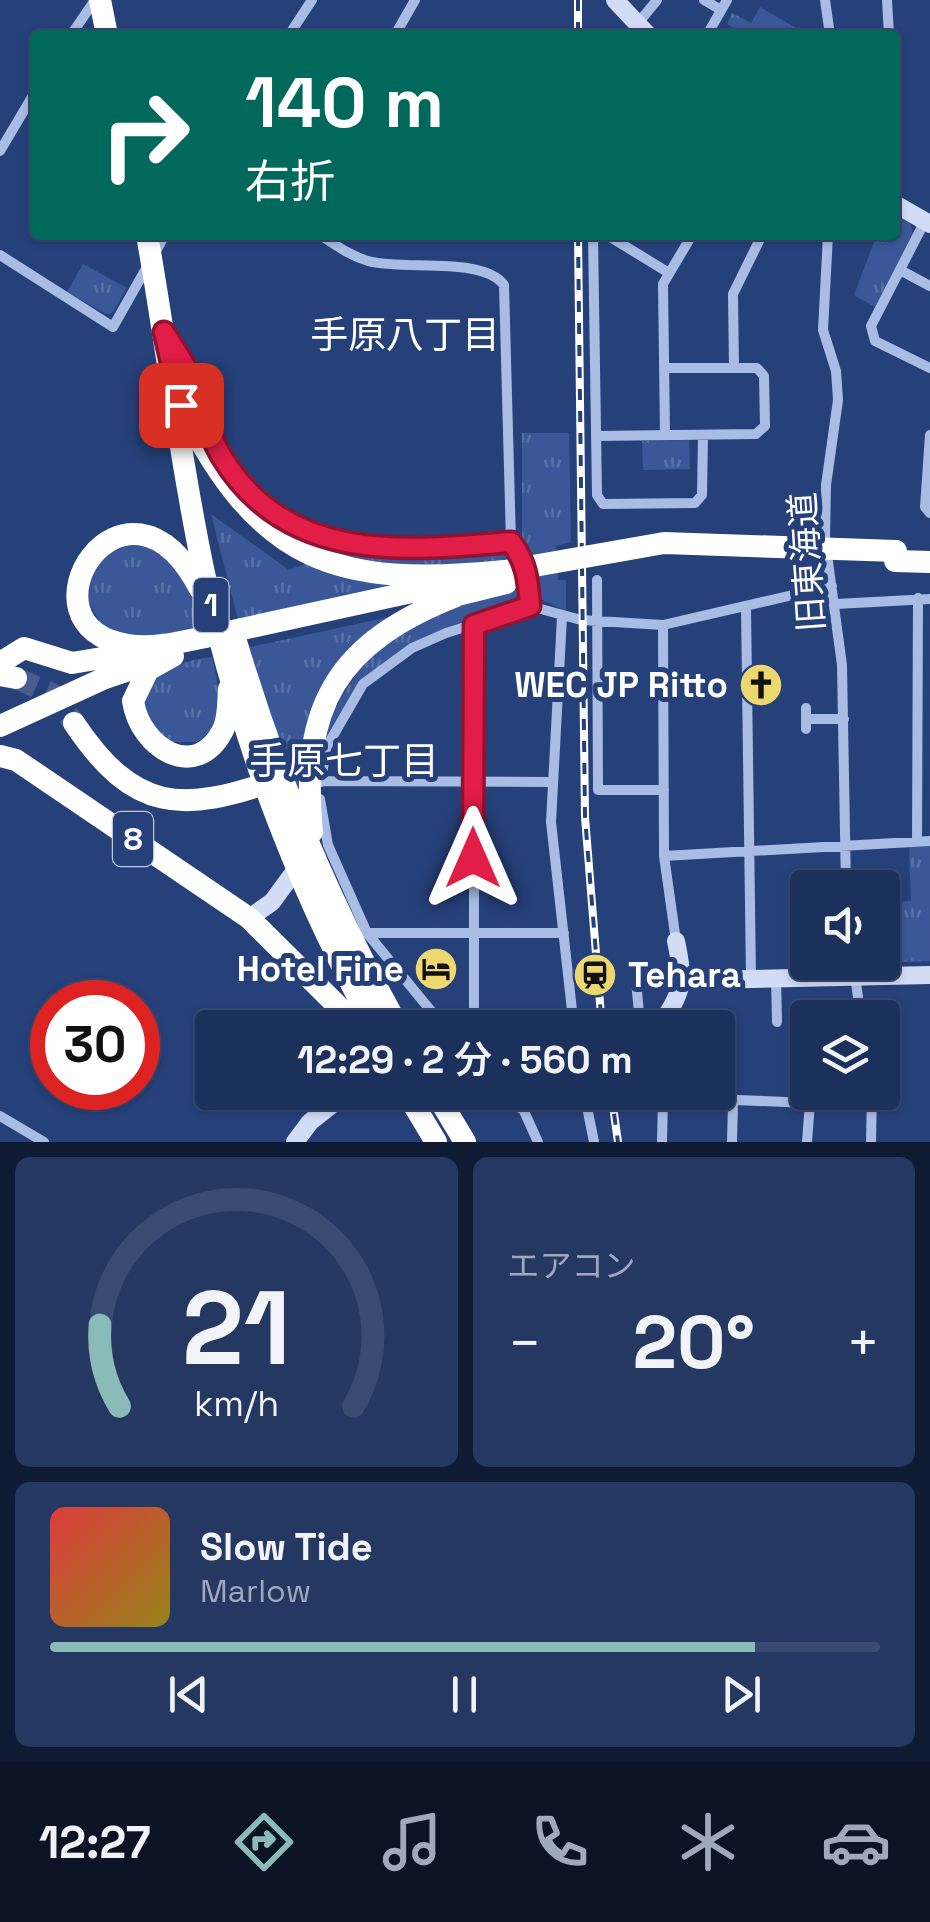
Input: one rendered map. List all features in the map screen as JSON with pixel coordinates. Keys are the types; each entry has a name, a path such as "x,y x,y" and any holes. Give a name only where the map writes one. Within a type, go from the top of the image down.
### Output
{"highway":[{"path":"98,0 106,30"},
{"name":"1","path":"148,240 210,638 230,674 306,864 384,1010"},
{"name":"1","path":"164,332 231,622 274,781"},
{"path":"181,405 213,465 242,505 279,537 319,559 390,577 505,577"},
{"path":"171,650 116,642 85,619 78,579 88,554 106,540 132,534 167,546 196,581 210,638"},
{"path":"243,636 664,543 896,556 930,562"},
{"path":"896,556 930,552"},
{"path":"306,864 308,756 331,690 359,654 385,633 456,596 505,577"},
{"path":"4,724 171,650 210,638 243,636 456,596"},
{"path":"5,672 24,648 72,664 171,650"},
{"path":"171,650 148,670 133,701 146,738 166,753 193,754 217,738 227,715 230,674"},
{"name":"8","path":"74,724 113,772 160,798 207,802 274,781"},
{"name":"8","path":"8,758 250,918 342,1010"},
{"name":"1","path":"306,864 358,933 386,1010"},
{"path":"421,1110 440,1142"},
{"path":"446,1110 465,1142"}],"street":[{"path":"75,30 98,0"},
{"path":"292,30 312,0"},
{"path":"398,30 415,0"},
{"path":"615,0 644,29 658,0"},
{"path":"704,0 724,5 709,30"},
{"path":"826,0 829,30"},
{"path":"888,0 889,30"},
{"path":"0,151 30,100"},
{"path":"900,207 928,223 872,326 875,341 930,368"},
{"path":"0,255 113,327 162,240"},
{"path":"327,240 351,256 372,262 483,270 504,285 511,542 526,566 530,606"},
{"path":"594,240 596,495 603,504 695,503 702,496 702,435"},
{"path":"616,240 669,273"},
{"path":"666,435 663,284 689,240"},
{"path":"734,368 733,294 760,240"},
{"name":"旧東海道","path":"828,240 823,330 836,371 838,400 826,486 825,540 836,604 844,720 845,870"},
{"path":"900,270 930,286"},
{"path":"164,332 190,375 204,422 235,476 260,502 292,522 326,539 389,550 511,542"},
{"path":"596,436 756,434 765,426 764,376 757,368 664,368"},
{"path":"930,436 925,507 930,513"},
{"path":"597,580 598,790 664,790"},
{"path":"429,1010 358,933 328,844 321,781 326,748 363,684 412,648 530,606 562,617 597,622 663,625 832,586"},
{"path":"836,604 924,598 917,841"},
{"path":"746,608 751,979"},
{"path":"562,617 552,782 553,858 572,1010"},
{"path":"474,625 474,1010"},
{"path":"663,625 664,856 683,975 680,996 670,1010"},
{"path":"806,719 844,720"},
{"path":"321,781 552,782"},
{"path":"664,856 930,841"},
{"path":"250,918 272,902 306,864"},
{"path":"358,933 564,934"},
{"path":"900,973 930,975"},
{"path":"640,1010 636,982 642,975 790,976"},
{"path":"776,978 777,1022"},
{"path":"735,1102 810,1103 807,1142"},
{"path":"284,1142 312,1110"},
{"path":"294,1142 325,1110"},
{"path":"522,1110 538,1142"},
{"path":"588,1110 594,1142"},
{"path":"662,1142 663,1110"},
{"path":"732,1142 733,1110"},
{"path":"871,1142 872,1110"},
{"path":"0,1116 44,1142"}],"green space":[{"path":"760,7 798,30 738,30 727,24 732,13 751,23"},
{"path":"900,221 910,223 913,233 875,307 854,295 875,240 900,240"},
{"path":"83,264 127,288 112,313 106,314 67,292"},
{"path":"522,433 569,433 571,542 556,546 558,580 566,580 566,611 540,599 522,537"},
{"path":"689,440 690,469 643,470 642,441"},
{"path":"211,514 289,570 309,562 352,578 411,586 239,624"},
{"path":"134,541 162,554 181,575 204,632 154,642 104,629 86,598 100,554"},
{"path":"326,548 402,557 499,548 510,553 515,563 382,572"},
{"path":"522,588 516,606 439,630 379,667 349,700 323,744 335,709 352,681 373,656 397,637 455,608"},
{"path":"398,615 343,665 303,803 246,648"},
{"path":"212,657 219,704 213,725 197,742 161,742 139,698 153,680 170,669"},
{"path":"930,846 930,961 900,962 900,902 911,901 909,847"}],"tunnel":[{"path":"16,678 52,694 74,723"}],"railway":[{"path":"578,0 578,30"},
{"path":"578,240 585,817 601,1010"},
{"path":"614,1110 618,1142"}],"place":[{"name":"WEC JP Ritto","path":"761,685"},
{"name":"Hotel Fine","path":"436,969"},
{"name":"Tehara","path":"595,975"}],"district":[{"name":"手原八丁目","path":"405,335"},
{"name":"手原七丁目","path":"344,761"}],"route":[{"path":"181,405 164,332 190,375 204,422 221,456 260,502 292,522 326,539 389,550 511,542 518,551 526,566 530,606 474,625 473,858"}]}
